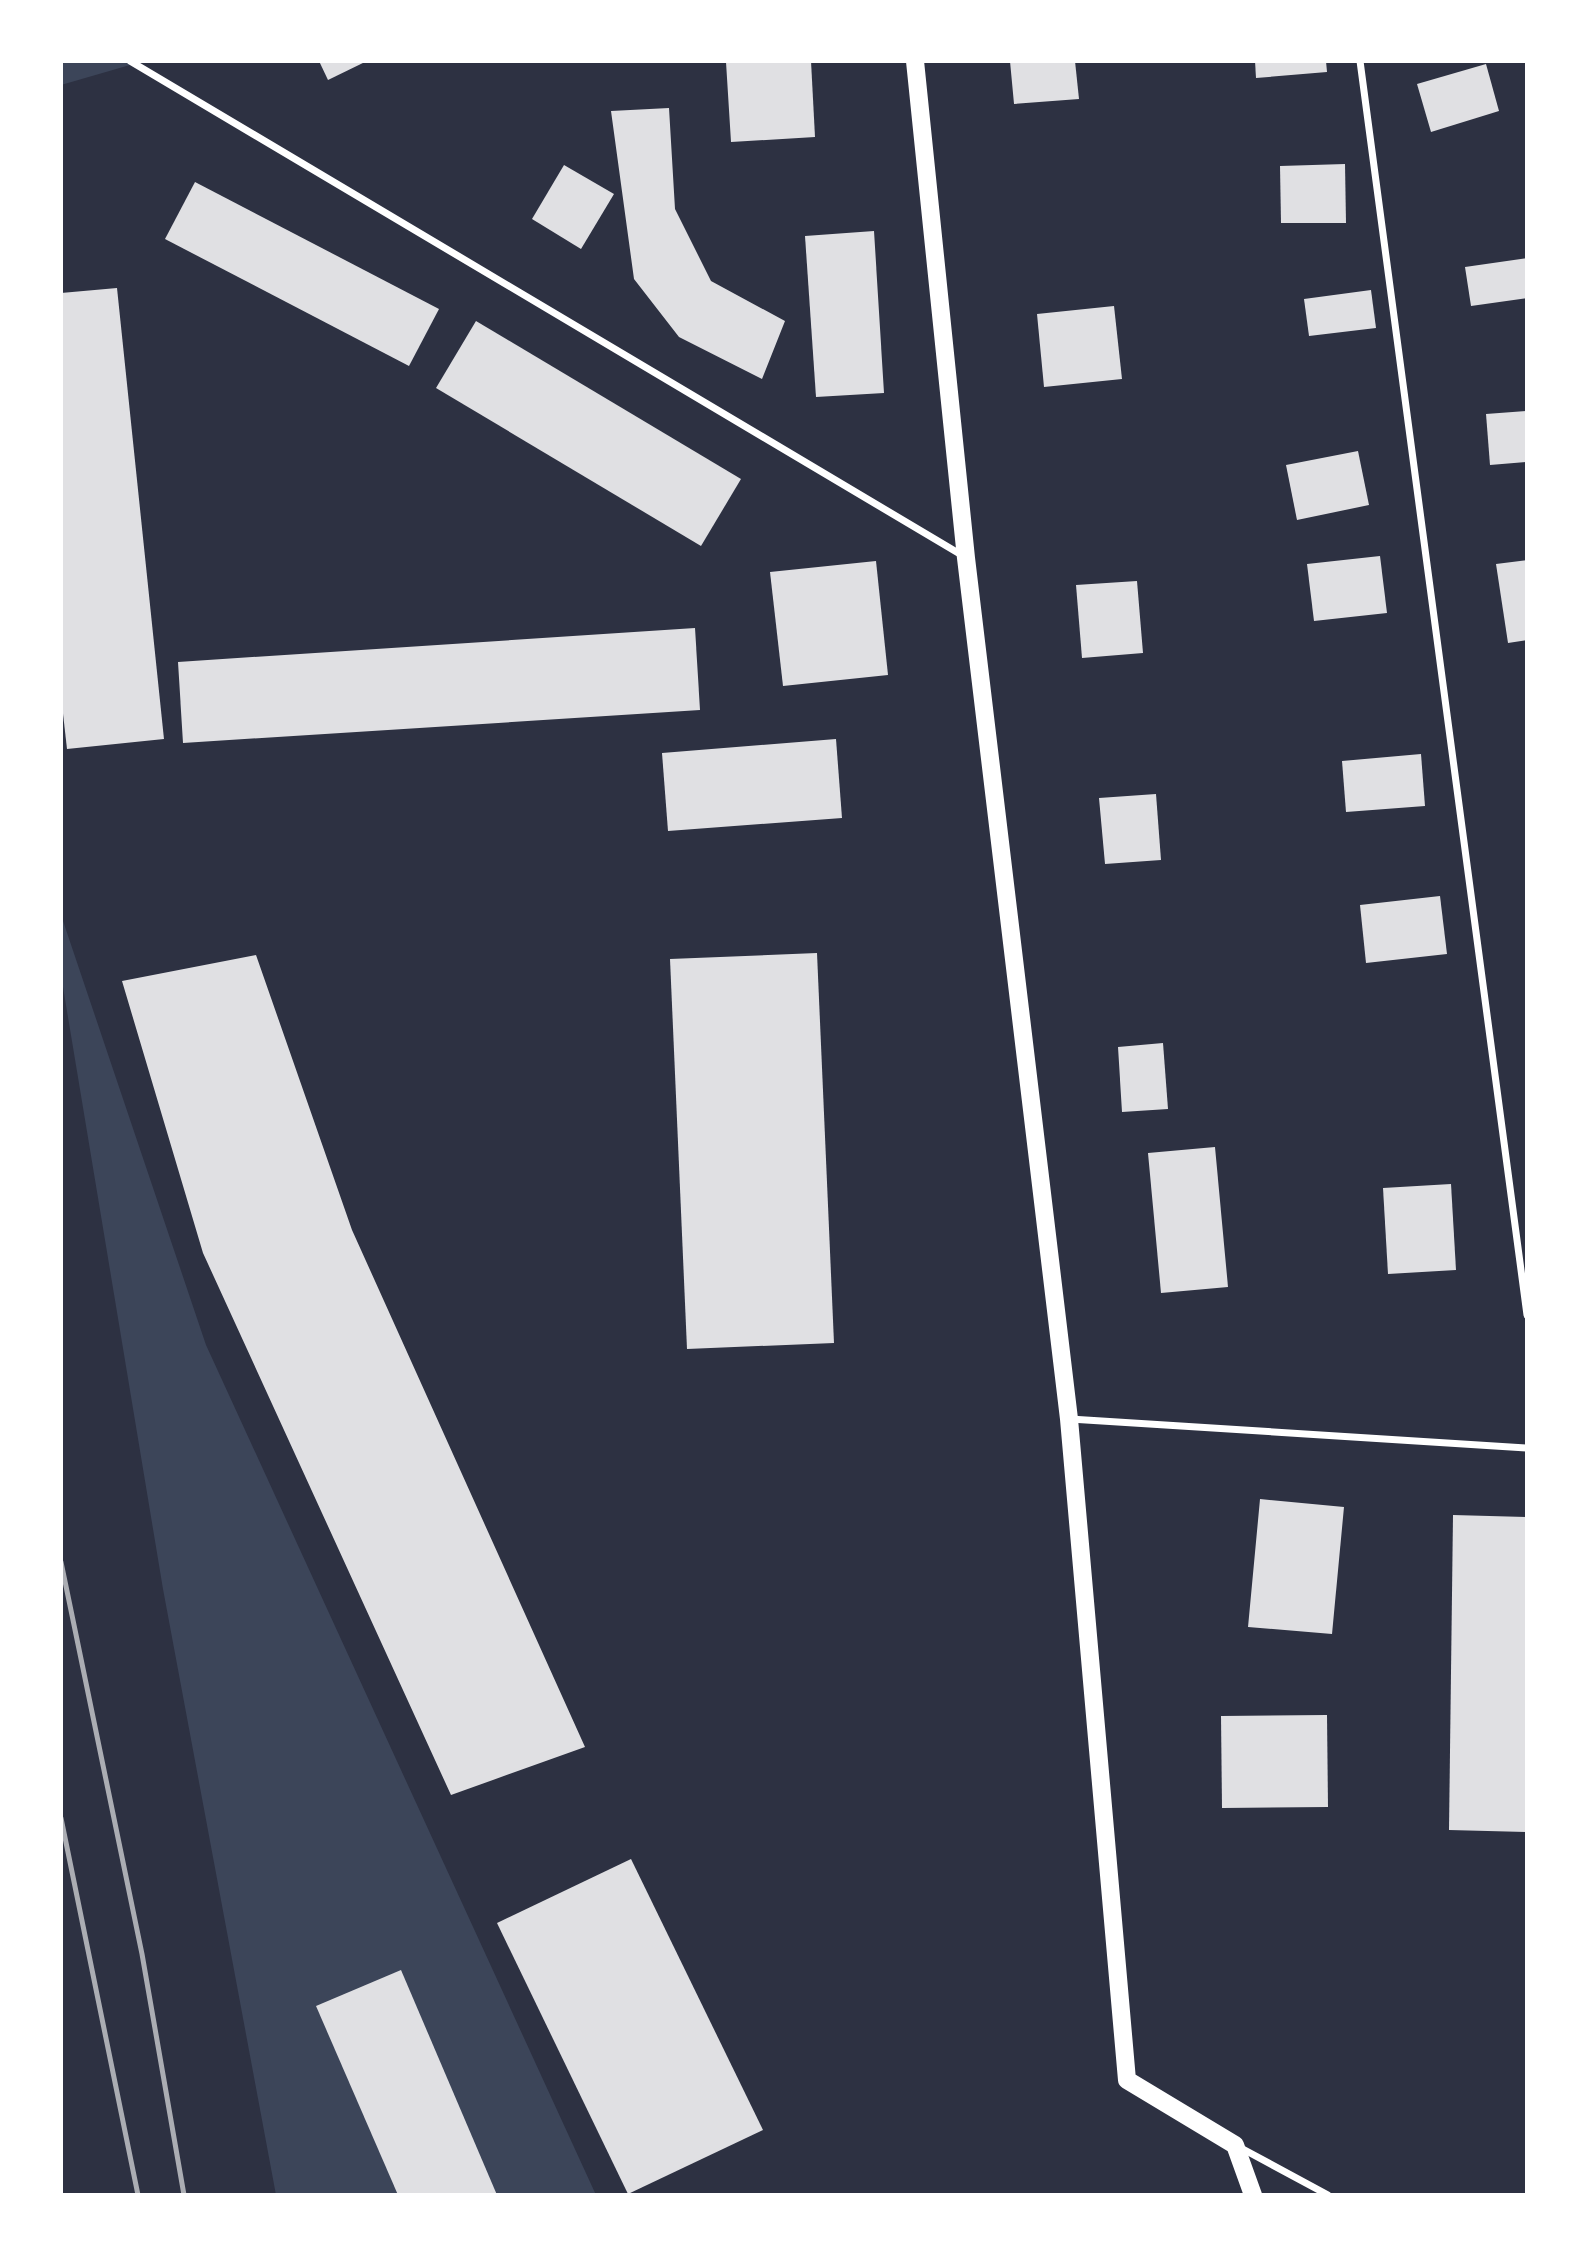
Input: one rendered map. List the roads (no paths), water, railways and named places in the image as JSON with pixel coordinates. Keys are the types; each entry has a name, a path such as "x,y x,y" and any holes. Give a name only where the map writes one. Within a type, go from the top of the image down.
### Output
{"main road":[{"path":"915,61 966,558 1069,1419 1127,2080 1235,2145 1253,2195"}],"street":[{"path":"130,61 130,65 966,558"},
{"path":"1360,61 1527,1315"},
{"path":"1069,1419 1527,1448"},
{"path":"1235,2145 1328,2195"}],"railway":[{"path":"61,1562 142,1954 184,2195"},
{"path":"61,1818 138,2195"}]}
